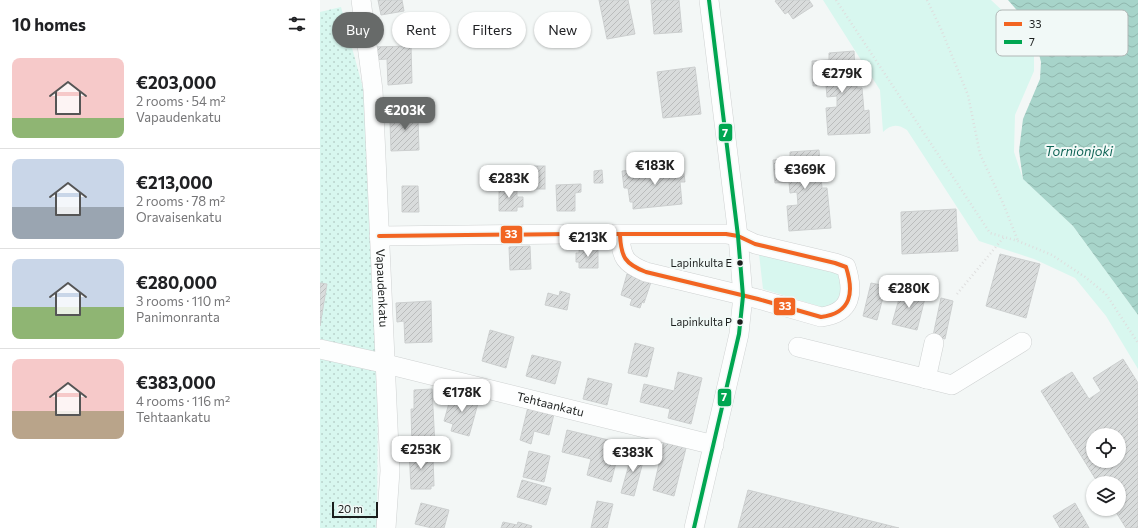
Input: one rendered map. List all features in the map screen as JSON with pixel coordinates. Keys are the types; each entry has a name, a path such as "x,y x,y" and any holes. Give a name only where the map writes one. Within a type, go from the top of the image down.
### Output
{"street":[{"name":"Vapaudenkatu","path":"361,0 373,90 390,471 388,528"},
{"path":"694,528 739,334 743,296 738,236 709,0"},
{"path":"379,236 726,234 738,236 754,244 835,263 846,267 850,279 850,296 843,310 829,316 821,317 646,272 636,268 623,256 620,235"},
{"path":"798,347 952,385 1022,342"},
{"path":"926,379 934,343"},
{"name":"Tehtaankatu","path":"320,350 386,364 714,445"}],"path":[{"path":"836,0 990,233 1018,241 1052,255 1085,277 1106,294 1138,342"},
{"path":"927,0 941,29 968,95 980,154 1004,203 1018,241"},
{"path":"957,294 1004,237"}],"shaded area":[{"path":"823,0 991,0 1002,10 996,10 996,56 1034,56 1034,71 1015,115 1014,152 1023,179 1073,226 1138,315 1138,369 1106,316 1075,278 1034,259 979,241 907,130 898,126 892,126 883,132 880,90"},
{"path":"341,7 342,12 332,12 332,48 352,48 364,92 378,362 377,528 320,528 320,357 344,354 343,344 320,340 320,326 327,284 320,283 320,12"},
{"path":"759,254 839,274 844,285 839,301 828,309 763,289"}],"water":[{"name":"Tornionjoki","path":"1008,0 1138,0 1138,315 1073,226 1023,179 1019,151 1023,119 1040,79 1041,62 1040,56 1128,56 1128,10 1017,10"}],"building":[{"path":"378,0 402,0 404,11 384,14 384,12 380,12"},
{"path":"599,0 628,0 635,34 607,39"},
{"path":"651,0 679,0 682,32 654,34"},
{"path":"809,0 813,6 793,19 788,12 785,14 775,1"},
{"path":"384,47 411,48 412,83 388,85 387,59 373,60 372,48 384,48"},
{"path":"854,51 855,71 852,72 852,76 857,76 857,88 862,88 864,111 869,110 870,133 828,135 826,108 837,107 837,96 827,97 826,85 813,86 812,61 829,60 829,53"},
{"path":"695,67 701,114 663,118 657,72"},
{"path":"415,110 415,120 418,119 419,150 391,151 390,122 394,122 393,111"},
{"path":"819,150 822,188 827,188 831,228 789,231 787,206 798,205 797,192 790,193 789,182 775,183 773,160 790,159 790,152"},
{"path":"683,165 685,182 680,182 682,204 633,209 633,202 630,202 628,188 624,188 622,171"},
{"path":"533,166 545,166 545,189 533,189"},
{"path":"602,170 603,183 594,183 594,171"},
{"path":"581,184 581,192 575,193 575,211 557,211 556,185"},
{"path":"402,186 418,186 419,212 402,212"},
{"path":"499,187 517,187 517,197 523,197 523,207 517,207 517,211 499,211"},
{"path":"956,209 958,251 902,254 901,212"},
{"path":"530,246 531,269 510,270 509,247"},
{"path":"579,247 598,247 598,268 579,268 579,262 576,262 576,253 579,253"},
{"path":"1000,254 1040,264 1026,318 986,306"},
{"path":"627,274 651,282 644,303 642,302 640,308 630,305 632,299 621,295"},
{"path":"320,283 327,284 320,326"},
{"path":"871,283 886,286 877,320 863,316"},
{"path":"902,288 926,294 917,330 892,324"},
{"path":"560,291 570,294 567,310 545,305 548,293 559,296"},
{"path":"941,298 953,301 945,339 933,336"},
{"path":"431,301 432,342 405,343 404,321 397,322 396,303"},
{"path":"490,330 514,337 506,368 482,361"},
{"path":"635,343 654,348 647,377 628,373"},
{"path":"532,355 561,362 555,384 526,376"},
{"path":"1123,359 1138,383 1138,528 1126,528 1118,516 1126,516 1126,476 1094,476 1089,468 1126,468 1126,428 1086,428 1086,464 1041,391 1072,372 1089,399 1101,391 1093,378"},
{"path":"678,372 702,378 691,424 668,418 670,409 640,402 644,384 674,391"},
{"path":"588,378 612,384 607,405 583,399"},
{"path":"432,389 435,446 412,447 411,409 414,409 414,390"},
{"path":"462,392 480,396 469,436 451,431 453,424 444,421 451,396 460,398"},
{"path":"528,407 554,414 549,435 534,431 531,444 520,440"},
{"path":"567,430 621,443 611,482 587,475 591,459 562,452"},
{"path":"664,442 686,448 674,496 653,490"},
{"path":"409,449 424,449 425,457 433,457 434,486 431,486 431,489 411,489"},
{"path":"633,450 645,454 634,496 621,493"},
{"path":"529,451 550,456 544,482 523,477"},
{"path":"522,480 551,488 546,505 517,497"},
{"path":"748,490 899,528 738,528"},
{"path":"597,501 613,504 607,528 591,528"},
{"path":"421,503 449,510 444,528 432,528 415,524"},
{"path":"1075,503 1089,528 1060,528 1053,516"},
{"path":"503,522 517,525 518,522 532,526 531,528 501,528"}],"transit line":[{"name":"7","path":"694,528 739,334 743,296 738,236 709,0"},
{"name":"33","path":"379,236 726,234 738,236 755,244 846,267 850,285 850,293 845,306 839,311 831,315 821,317 758,299 646,272 633,266 626,259 623,254 620,235"}],"place":[{"name":"Lapinkulta E","path":"740,263"},
{"name":"Lapinkulta P","path":"740,322"}]}
